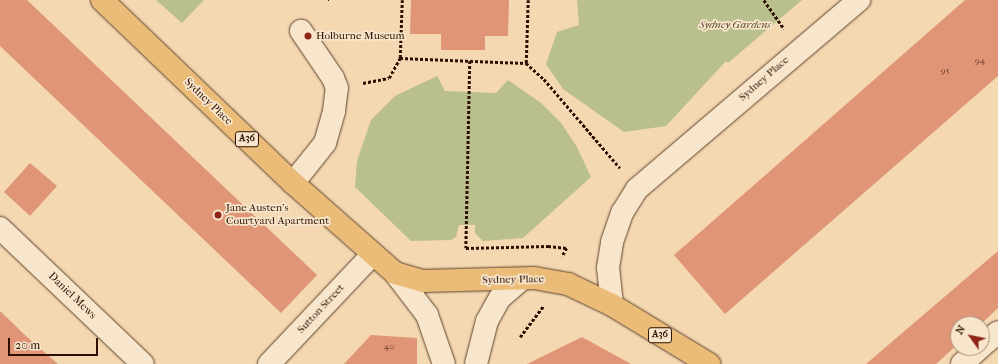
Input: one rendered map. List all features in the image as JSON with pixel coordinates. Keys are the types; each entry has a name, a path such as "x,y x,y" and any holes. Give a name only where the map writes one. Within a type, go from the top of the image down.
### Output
{"highway":[{"name":"Sydney Place","path":"102,0 293,183 372,255 395,273 423,281 552,279 568,284 612,305"},
{"name":"A36","path":"612,305 709,364"}],"street":[{"name":"Sydney Place","path":"612,305 608,268 612,242 622,214 637,189 858,0"},
{"path":"293,183 325,143 334,111 337,88 333,78 300,31"},
{"name":"Daniel Mews","path":"0,228 143,364"},
{"name":"Sutton Street","path":"269,364 372,255"},
{"path":"395,273 427,315 444,364"},
{"path":"476,364 486,320 500,298 522,279"},
{"path":"990,339 998,332"},
{"path":"962,364 971,356"}],"path":[{"path":"337,88 389,78 400,58 402,0"},
{"path":"526,63 528,0"},
{"path":"764,0 778,21 802,47"},
{"path":"400,58 526,63 544,79 637,189"},
{"path":"470,61 466,248 548,246 567,248 552,279 542,310 520,337"}],"green space":[{"path":"156,0 204,0 182,23"},
{"name":"Sydney Gardens","path":"577,0 802,0 728,63 726,61 666,126 624,132 563,89 546,64 557,32 579,25"},
{"path":"437,76 445,91 496,93 508,80 541,103 561,123 577,147 591,177 523,238 483,241 475,233 475,225 459,225 456,237 451,240 411,241 355,187 357,161 371,120 395,96"}],"building":[{"path":"0,0 27,0 317,275 281,313 0,46"},
{"path":"411,0 509,0 508,36 485,36 485,50 441,50 441,34 410,34"},
{"path":"965,0 998,0 998,76 725,314 674,255"},
{"path":"30,163 57,186 30,216 4,192"},
{"path":"998,251 998,308 990,316 950,316 950,351 936,364 866,364"},
{"path":"0,311 26,336 58,364 0,364"},
{"path":"371,335 417,338 417,364 344,364"},
{"path":"582,337 631,364 527,364"}],"place":[{"name":"Holburne Museum","path":"308,36"},
{"name":"Jane Austen's Courtyard Apartment","path":"218,215"}]}
